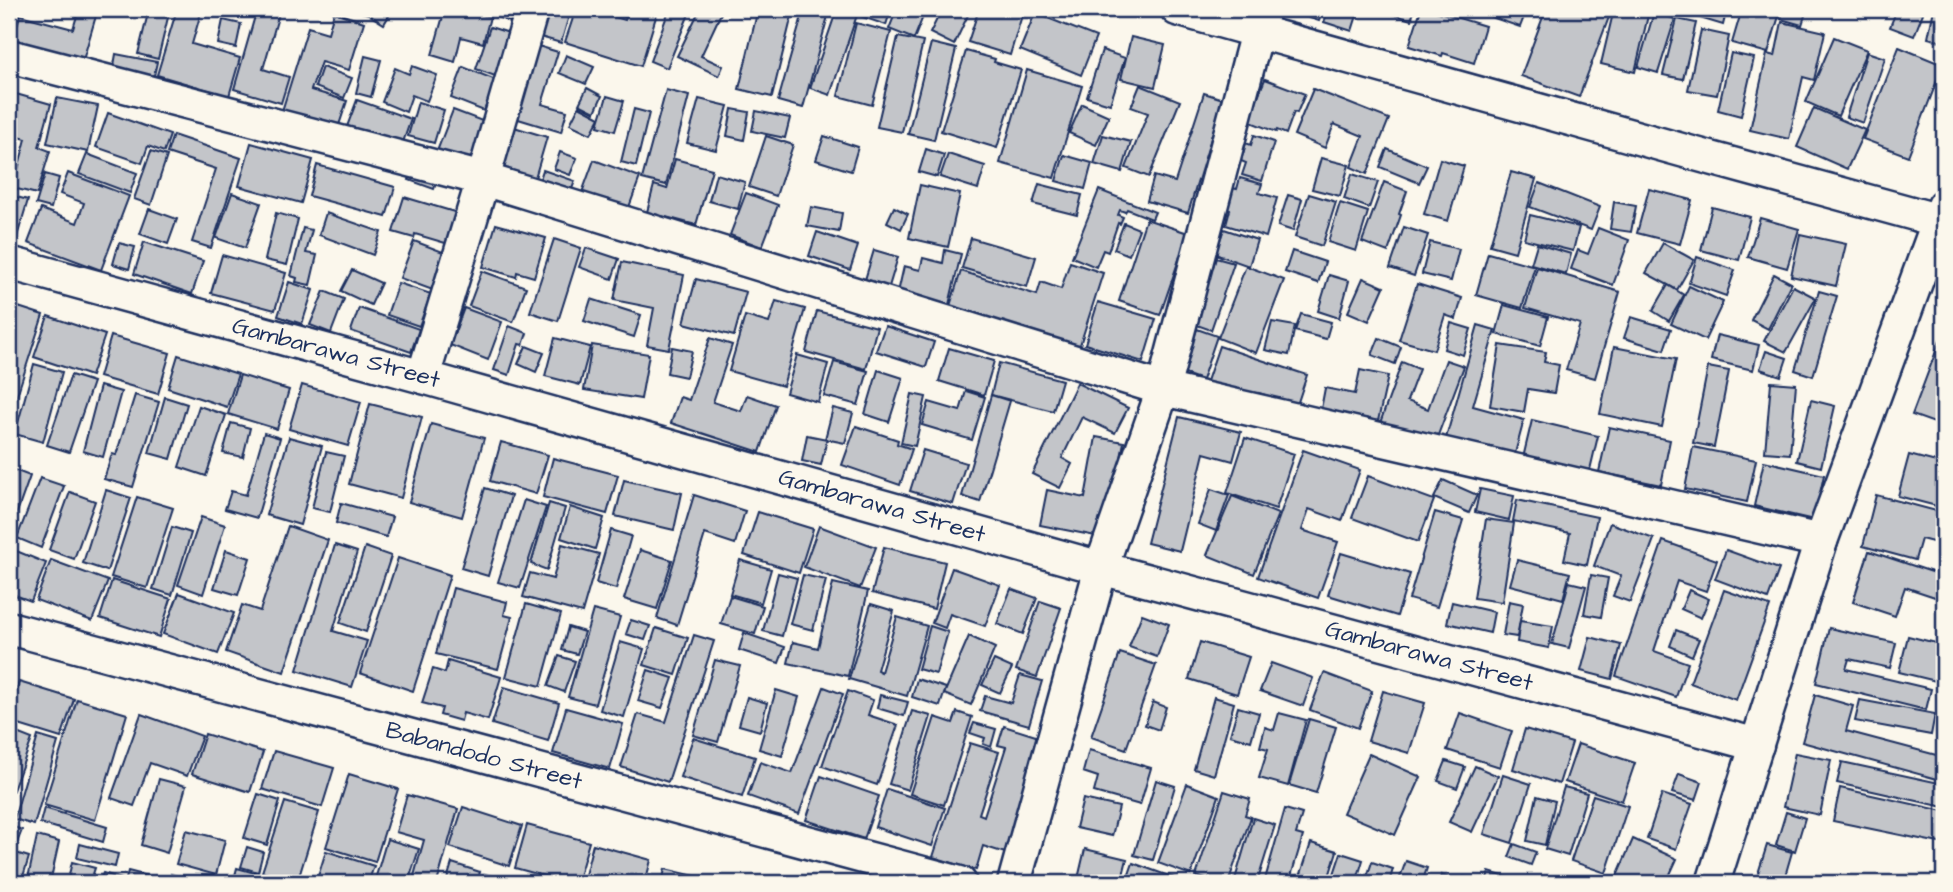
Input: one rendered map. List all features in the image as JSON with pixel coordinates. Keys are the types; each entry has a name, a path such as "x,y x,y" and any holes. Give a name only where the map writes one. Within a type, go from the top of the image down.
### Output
{"street":[{"path":"423,377 484,179 531,9"},
{"path":"1177,9 1259,20 1943,216 1821,541 1713,883"},
{"path":"1014,883 1101,568 1163,389 1259,20"},
{"path":"9,56 484,179 1163,389 1821,541"},
{"name":"Gambarawa Street","path":"9,263 1101,568 1757,744"},
{"name":"Babandodo Street","path":"9,628 960,883"}],"building":[{"path":"9,9 20,12 9,47"},
{"path":"79,9 98,9 81,67 11,48 20,15 73,29"},
{"path":"120,9 119,15 102,11"},
{"path":"149,9 170,9 158,59 138,54"},
{"path":"177,9 202,9 192,44 240,58 229,96 157,75"},
{"path":"231,9 249,9 246,15"},
{"path":"257,9 280,10 263,69 289,77 281,103 234,89"},
{"path":"349,9 370,9 369,14"},
{"path":"376,9 393,9 384,24 371,16"},
{"path":"445,9 460,9 490,17 483,43 461,37 455,62 432,55"},
{"path":"477,9 518,9 512,23"},
{"path":"545,9 571,9 561,43 537,36"},
{"path":"576,9 589,9 625,20 629,9 658,10 641,66 565,42"},
{"path":"601,9 628,9 625,17"},
{"path":"658,9 691,9 667,68 650,61 668,13"},
{"path":"700,9 723,9 701,56 723,66 719,76 677,56"},
{"path":"758,9 793,11 772,97 739,89"},
{"path":"804,9 828,16 803,108 778,101"},
{"path":"837,9 891,9 886,25 857,15 830,95 810,88"},
{"path":"897,9 926,9 914,39 889,29"},
{"path":"942,9 961,9 969,13 954,45 930,33"},
{"path":"979,9 1012,9 1023,12 1010,55 968,42"},
{"path":"1282,9 1323,9 1319,21"},
{"path":"1329,9 1359,9 1352,31 1324,22"},
{"path":"1377,9 1415,9 1411,20"},
{"path":"1421,9 1485,26 1474,63 1409,46"},
{"path":"1494,9 1527,9 1520,27 1491,17"},
{"path":"1546,9 1612,9 1579,97 1521,76"},
{"path":"1614,9 1649,11 1635,72 1601,64"},
{"path":"1670,9 1727,9 1723,25"},
{"path":"1742,9 1781,9 1768,53 1732,43"},
{"path":"1784,9 1807,9 1802,25 1781,19"},
{"path":"1897,9 1912,9 1923,13 1914,36 1890,27"},
{"path":"1934,9 1944,9 1944,42 1928,38"},
{"path":"334,12 364,22 349,70 321,62 311,90 347,101 338,128 282,111 308,27 328,33"},
{"path":"1654,12 1675,19 1658,73 1638,67"},
{"path":"1035,13 1096,37 1081,75 1020,50"},
{"path":"1677,19 1696,23 1683,79 1663,75"},
{"path":"223,20 241,24 236,48 218,44"},
{"path":"1782,22 1825,32 1814,80 1803,77 1789,139 1750,130 1767,54 1775,56"},
{"path":"856,23 891,32 872,105 838,96"},
{"path":"490,27 509,33 495,76 476,69"},
{"path":"1701,30 1729,36 1717,95 1688,90"},
{"path":"898,37 923,42 902,132 877,127"},
{"path":"1131,37 1165,45 1155,87 1121,79"},
{"path":"1834,37 1867,50 1838,116 1806,102"},
{"path":"931,43 956,49 934,140 908,134"},
{"path":"538,46 558,52 542,104 567,111 561,132 515,118"},
{"path":"1899,47 1943,65 1908,156 1863,139"},
{"path":"1102,50 1125,58 1110,104 1087,97"},
{"path":"966,51 1021,70 997,148 941,131"},
{"path":"1867,52 1885,58 1863,123 1846,117"},
{"path":"1731,53 1754,58 1741,116 1718,110"},
{"path":"116,54 157,62 153,80 113,71"},
{"path":"566,55 594,67 586,84 559,73"},
{"path":"365,56 381,60 371,97 356,93"},
{"path":"412,66 437,75 427,101 412,95 406,112 382,102 395,68 409,74"},
{"path":"322,67 352,78 344,98 315,87"},
{"path":"463,67 496,80 484,111 451,98"},
{"path":"1027,70 1082,86 1054,178 1000,163"},
{"path":"1265,79 1305,94 1297,113 1294,112 1286,134 1248,121"},
{"path":"1140,85 1180,101 1149,177 1126,168 1148,113 1131,107"},
{"path":"587,88 602,96 595,112 579,104"},
{"path":"1313,89 1389,119 1367,174 1351,167 1363,136 1334,124 1325,148 1294,135"},
{"path":"666,90 689,96 666,185 642,179"},
{"path":"9,92 51,104 39,147 50,151 37,194 13,188 26,139 9,134"},
{"path":"1204,93 1223,99 1188,213 1147,201 1154,176 1175,182"},
{"path":"607,96 624,101 615,131 598,126"},
{"path":"57,98 98,106 88,152 47,143"},
{"path":"699,99 728,106 716,150 687,143"},
{"path":"357,100 411,119 400,151 345,132"},
{"path":"418,102 444,110 434,143 408,136"},
{"path":"1082,104 1109,116 1096,145 1069,133"},
{"path":"579,106 600,117 591,134 570,124"},
{"path":"1814,108 1865,130 1847,169 1797,147"},
{"path":"634,109 649,113 636,166 621,162"},
{"path":"732,109 749,112 744,140 727,136"},
{"path":"453,110 485,122 466,171 434,159"},
{"path":"756,111 790,118 785,138 752,131"},
{"path":"108,113 170,135 164,152 148,146 142,163 96,147"},
{"path":"514,127 547,137 532,188 499,178"},
{"path":"173,135 241,158 211,248 192,242 216,169 167,153"},
{"path":"1103,135 1131,142 1122,172 1094,164"},
{"path":"1254,135 1274,142 1262,181 1242,175 1246,163 1241,161 1246,143 1251,145"},
{"path":"766,136 793,145 776,196 749,187"},
{"path":"824,136 858,147 851,171 816,160"},
{"path":"251,143 313,160 301,203 239,186"},
{"path":"926,149 944,155 937,177 919,172"},
{"path":"1387,149 1427,166 1419,183 1380,167"},
{"path":"151,151 167,156 151,205 134,199"},
{"path":"560,152 577,158 570,175 554,169"},
{"path":"87,154 137,173 130,193 79,174"},
{"path":"948,154 985,166 978,189 940,177"},
{"path":"1064,155 1092,163 1085,189 1056,181"},
{"path":"1321,158 1349,165 1340,196 1312,189"},
{"path":"675,159 712,169 696,225 647,212 654,185 667,189"},
{"path":"1440,159 1464,166 1448,221 1424,214"},
{"path":"594,160 640,177 625,218 579,201"},
{"path":"317,165 395,187 386,217 309,196"},
{"path":"415,166 439,175 434,189 409,180"},
{"path":"543,170 575,181 568,199 537,188"},
{"path":"1511,172 1536,179 1515,252 1490,245"},
{"path":"68,173 129,196 101,270 28,243 41,209 77,223 84,203 60,194"},
{"path":"45,174 59,178 51,208 36,204"},
{"path":"716,174 745,182 738,209 709,201"},
{"path":"1352,174 1378,182 1369,208 1344,199"},
{"path":"1240,178 1262,184 1259,193 1277,198 1266,237 1226,225 1230,210 1225,209 1232,188 1237,189"},
{"path":"1384,182 1407,191 1388,252 1362,242"},
{"path":"1539,183 1600,207 1591,230 1530,207"},
{"path":"1039,184 1082,195 1077,215 1033,204"},
{"path":"920,185 960,194 948,247 909,238"},
{"path":"1649,189 1692,200 1680,244 1637,233"},
{"path":"1099,190 1155,212 1152,219 1127,209 1125,212 1120,210 1118,215 1123,217 1120,224 1118,223 1108,252 1103,250 1096,267 1072,257"},
{"path":"232,193 261,203 245,248 216,238"},
{"path":"746,193 778,205 762,247 730,235"},
{"path":"1309,194 1336,202 1322,246 1295,237"},
{"path":"9,195 28,200 16,240 9,238"},
{"path":"1288,195 1302,199 1293,231 1278,226"},
{"path":"404,197 461,214 452,245 415,234 414,238 393,232"},
{"path":"1614,202 1636,206 1631,232 1610,229"},
{"path":"1340,203 1368,212 1356,251 1328,242"},
{"path":"811,207 842,213 839,232 807,226"},
{"path":"894,207 908,214 901,229 887,222"},
{"path":"1712,207 1750,217 1739,260 1701,250"},
{"path":"149,209 177,219 168,244 140,234"},
{"path":"276,213 298,219 287,265 265,260"},
{"path":"326,213 381,232 373,255 319,235"},
{"path":"1530,215 1579,227 1573,251 1524,239"},
{"path":"1760,218 1799,229 1787,268 1748,257"},
{"path":"1146,219 1188,233 1160,315 1119,301"},
{"path":"1124,223 1139,229 1129,255 1114,249"},
{"path":"496,224 546,238 534,277 517,272 516,277 483,267"},
{"path":"1404,227 1428,235 1414,276 1390,268"},
{"path":"303,228 312,230 306,253 317,255 310,285 296,282 297,278 291,276"},
{"path":"1598,228 1629,240 1613,285 1571,269 1578,250 1588,254"},
{"path":"1224,229 1257,240 1249,266 1215,254"},
{"path":"817,232 858,246 850,270 809,256"},
{"path":"1800,234 1846,244 1836,286 1791,276"},
{"path":"971,238 1036,257 1027,287 962,268"},
{"path":"554,239 581,248 558,321 530,312"},
{"path":"414,241 451,255 438,292 400,278"},
{"path":"144,242 203,261 192,294 134,274"},
{"path":"1430,242 1459,249 1451,281 1422,274"},
{"path":"119,243 135,247 129,269 113,264"},
{"path":"1663,243 1694,260 1677,290 1646,273"},
{"path":"1537,244 1571,254 1566,274 1531,264"},
{"path":"586,248 619,259 612,279 579,267"},
{"path":"874,250 898,257 888,290 864,283"},
{"path":"945,250 961,254 948,309 897,297 904,266 920,270 923,258 943,263"},
{"path":"1292,251 1325,262 1318,283 1285,272"},
{"path":"1488,253 1535,266 1522,308 1476,295"},
{"path":"222,255 286,273 275,310 211,293"},
{"path":"1697,257 1735,270 1726,296 1689,283"},
{"path":"1216,258 1234,263 1211,330 1194,324"},
{"path":"622,262 684,275 669,349 647,345 654,308 614,300"},
{"path":"1070,262 1103,273 1078,351 949,309 961,271 1037,295 1041,282 1061,289"},
{"path":"1246,266 1284,280 1256,353 1218,338"},
{"path":"1537,267 1620,292 1595,378 1566,370 1580,324 1525,308"},
{"path":"352,270 381,283 371,305 341,291"},
{"path":"482,271 526,287 513,322 469,306"},
{"path":"1774,274 1791,283 1768,329 1751,320"},
{"path":"1329,275 1349,281 1339,318 1318,311"},
{"path":"1363,278 1384,287 1369,321 1348,312"},
{"path":"696,279 746,292 734,336 684,323"},
{"path":"289,282 313,290 302,324 278,316"},
{"path":"398,283 431,294 419,326 387,315"},
{"path":"1417,284 1462,298 1456,319 1445,315 1434,350 1399,340"},
{"path":"1668,285 1684,295 1669,321 1653,311"},
{"path":"1689,286 1723,302 1705,340 1671,324"},
{"path":"1793,286 1816,298 1786,352 1764,341"},
{"path":"324,291 344,299 331,333 310,325"},
{"path":"1819,291 1837,296 1813,376 1795,370"},
{"path":"591,299 641,315 634,337 584,321"},
{"path":"776,301 805,309 783,386 729,371 745,316 769,323"},
{"path":"1098,302 1156,319 1143,362 1085,344"},
{"path":"9,304 43,315 9,420"},
{"path":"1504,305 1548,317 1540,346 1496,334"},
{"path":"359,308 419,329 411,352 351,331"},
{"path":"464,308 502,322 488,360 450,345"},
{"path":"817,311 877,327 866,369 806,352"},
{"path":"1301,314 1331,322 1326,339 1295,331"},
{"path":"48,316 105,335 91,376 34,357"},
{"path":"1631,317 1671,329 1664,350 1624,338"},
{"path":"1272,322 1295,326 1289,355 1265,350"},
{"path":"1451,323 1471,329 1463,355 1444,349"},
{"path":"1478,325 1495,330 1473,406 1524,420 1514,457 1446,438"},
{"path":"509,326 527,333 523,345 519,344 509,375 494,370"},
{"path":"885,326 934,342 926,367 876,351"},
{"path":"1197,329 1217,336 1202,380 1182,373"},
{"path":"1944,330 1944,414 1940,425 1912,415"},
{"path":"1717,335 1759,345 1753,370 1711,360"},
{"path":"111,336 170,353 158,394 99,377"},
{"path":"555,338 590,347 580,385 545,376"},
{"path":"710,338 732,345 713,402 741,411 747,395 776,405 760,452 671,423 680,397 689,400"},
{"path":"1379,338 1401,347 1395,364 1372,355"},
{"path":"592,345 649,354 641,399 584,390"},
{"path":"1500,345 1546,352 1544,362 1559,365 1554,393 1528,389 1524,412 1490,406"},
{"path":"526,346 544,353 536,372 518,364"},
{"path":"1219,346 1307,375 1297,405 1259,393 1255,408 1204,390"},
{"path":"672,347 692,351 686,377 667,373"},
{"path":"1614,347 1676,359 1662,427 1600,414"},
{"path":"949,348 994,361 984,395 939,381"},
{"path":"1766,351 1787,358 1781,376 1760,369"},
{"path":"178,355 238,374 227,407 168,388"},
{"path":"797,355 828,364 818,402 786,393"},
{"path":"1446,360 1464,366 1435,443 1380,423 1402,362 1419,369 1407,401 1428,409"},
{"path":"834,362 868,371 858,405 824,396"},
{"path":"999,363 1062,380 1053,411 991,395"},
{"path":"34,364 62,372 43,442 15,434"},
{"path":"1708,367 1729,371 1714,447 1693,443"},
{"path":"878,370 903,378 889,422 865,414"},
{"path":"1360,370 1388,376 1378,421 1321,409 1325,388 1355,394"},
{"path":"71,375 93,382 69,452 47,445"},
{"path":"240,375 289,390 277,429 228,414"},
{"path":"1771,382 1796,384 1790,454 1765,452"},
{"path":"1077,383 1128,408 1115,433 1082,417 1062,458 1072,464 1060,488 1032,474"},
{"path":"302,385 361,402 348,446 289,429"},
{"path":"100,386 121,392 103,457 83,451"},
{"path":"966,391 985,397 972,440 922,425 929,402 960,411"},
{"path":"912,394 926,397 915,446 901,443"},
{"path":"135,395 159,402 133,487 104,479 112,454 116,455"},
{"path":"991,395 1010,401 980,502 962,496"},
{"path":"165,397 187,404 171,459 149,453"},
{"path":"1811,400 1835,406 1821,467 1797,461"},
{"path":"370,404 422,417 401,498 349,484"},
{"path":"199,406 226,415 206,476 179,467"},
{"path":"833,408 853,413 845,443 825,439"},
{"path":"1179,417 1241,432 1233,461 1204,453 1180,551 1147,543"},
{"path":"1532,420 1598,436 1589,474 1523,458"},
{"path":"231,423 250,428 243,457 223,453"},
{"path":"431,424 484,438 462,517 409,502"},
{"path":"856,426 898,440 897,444 912,449 900,485 842,465"},
{"path":"1609,427 1670,440 1661,485 1599,472"},
{"path":"264,433 280,438 257,518 225,509 231,491 246,495"},
{"path":"807,435 827,439 821,465 802,461"},
{"path":"289,437 322,446 300,525 266,515"},
{"path":"1096,437 1124,442 1106,538 1040,525 1047,490 1085,498"},
{"path":"1245,438 1294,454 1276,509 1227,493"},
{"path":"501,442 548,455 536,494 490,481"},
{"path":"1693,447 1756,460 1747,502 1685,489"},
{"path":"923,450 966,463 953,504 910,491"},
{"path":"1303,450 1360,470 1342,521 1309,509 1302,530 1338,542 1318,598 1258,577"},
{"path":"326,452 344,456 330,512 312,508"},
{"path":"1909,455 1944,464 1944,508 1898,496"},
{"path":"553,458 618,475 607,514 543,497"},
{"path":"1764,461 1824,475 1814,520 1754,506"},
{"path":"9,468 30,476 9,535"},
{"path":"1368,476 1434,500 1418,542 1352,518"},
{"path":"40,478 64,486 41,548 17,538"},
{"path":"624,480 682,493 674,530 615,516"},
{"path":"1443,480 1477,495 1469,513 1434,498"},
{"path":"485,488 511,496 488,576 461,568"},
{"path":"1211,489 1229,495 1216,531 1198,524"},
{"path":"1480,489 1514,496 1509,520 1475,512"},
{"path":"106,490 131,498 107,571 83,563"},
{"path":"70,492 95,501 74,559 49,550"},
{"path":"694,495 745,511 735,544 705,534 677,625 657,618"},
{"path":"1876,495 1944,513 1944,545 1921,539 1915,560 1863,546"},
{"path":"1232,496 1278,514 1254,574 1207,555"},
{"path":"137,497 173,508 147,588 111,577"},
{"path":"524,500 546,507 520,588 498,582"},
{"path":"1517,500 1597,517 1587,565 1564,560 1570,533 1513,521"},
{"path":"341,503 392,517 386,537 336,523"},
{"path":"549,503 565,508 547,570 531,564"},
{"path":"570,507 604,518 595,549 561,538"},
{"path":"758,512 813,529 799,573 744,555"},
{"path":"1435,512 1463,520 1437,607 1409,599"},
{"path":"201,517 225,525 203,594 178,585"},
{"path":"1486,519 1514,523 1502,602 1474,598"},
{"path":"1610,523 1654,539 1630,602 1613,596 1621,576 1594,566"},
{"path":"288,526 328,540 284,672 226,652 242,605 260,611"},
{"path":"819,526 876,547 860,588 804,567"},
{"path":"172,527 191,533 172,595 153,589"},
{"path":"611,530 631,536 616,589 596,583"},
{"path":"1663,541 1717,560 1706,591 1677,581 1654,651 1688,663 1676,697 1616,676"},
{"path":"562,544 599,554 582,613 523,597 530,573 553,579"},
{"path":"335,545 357,552 333,631 367,641 352,687 297,670"},
{"path":"365,547 391,556 366,632 340,623"},
{"path":"884,547 945,562 934,609 872,593"},
{"path":"9,548 46,563 31,601 9,593"},
{"path":"226,550 250,558 238,595 214,588"},
{"path":"640,550 672,560 657,609 624,599"},
{"path":"1726,550 1779,569 1768,599 1715,579"},
{"path":"1869,551 1944,576 1944,600 1905,587 1895,616 1853,602"},
{"path":"1341,553 1410,574 1397,616 1328,595"},
{"path":"398,558 450,575 413,691 360,673"},
{"path":"51,560 108,581 92,621 36,600"},
{"path":"740,560 771,569 761,603 730,594"},
{"path":"1517,560 1570,573 1563,599 1510,585"},
{"path":"952,568 1000,585 985,626 950,614 945,628 932,623"},
{"path":"778,573 797,578 782,636 763,631"},
{"path":"803,575 826,580 813,630 790,624"},
{"path":"1591,575 1608,578 1601,617 1584,614"},
{"path":"112,580 171,599 159,637 100,618"},
{"path":"1569,582 1586,586 1569,648 1552,644"},
{"path":"833,583 868,591 848,676 788,663 793,642 818,648"},
{"path":"453,588 507,602 504,615 512,617 498,669 436,654"},
{"path":"1011,589 1037,598 1023,634 997,624"},
{"path":"1689,590 1709,599 1701,618 1681,609"},
{"path":"1724,590 1770,606 1736,700 1690,683"},
{"path":"179,593 234,613 218,654 163,634"},
{"path":"730,596 763,606 755,634 721,624"},
{"path":"1040,601 1061,608 1037,677 1016,670"},
{"path":"1509,601 1523,604 1517,637 1503,635"},
{"path":"1452,602 1494,612 1490,633 1447,623"},
{"path":"526,604 561,614 541,686 506,677"},
{"path":"871,604 894,611 877,670 881,672 897,617 927,626 907,696 849,679"},
{"path":"593,610 620,617 595,704 568,697"},
{"path":"1142,614 1169,624 1157,657 1129,647"},
{"path":"631,620 650,626 645,640 626,634"},
{"path":"1520,621 1553,626 1549,648 1517,642"},
{"path":"930,626 948,632 936,674 918,669"},
{"path":"568,627 584,632 577,654 562,650"},
{"path":"656,628 688,638 676,675 644,665"},
{"path":"1829,628 1896,643 1890,668 1849,659 1846,669 1931,689 1926,710 1816,683"},
{"path":"1676,630 1699,639 1692,656 1670,646"},
{"path":"744,633 785,647 779,663 739,650"},
{"path":"694,635 714,641 668,782 621,767 638,714 666,722"},
{"path":"969,636 995,648 971,705 944,694"},
{"path":"1908,636 1944,645 1944,683 1899,672"},
{"path":"1590,637 1621,645 1612,679 1581,671"},
{"path":"620,642 644,649 624,717 600,710"},
{"path":"1200,642 1249,657 1237,694 1189,679"},
{"path":"1120,653 1156,665 1126,749 1091,737"},
{"path":"559,656 575,661 564,692 548,686"},
{"path":"715,660 740,666 718,742 693,735"},
{"path":"994,660 1012,668 1000,693 982,685"},
{"path":"448,661 501,677 488,720 463,713 461,721 440,715 442,708 422,703 433,669 445,673"},
{"path":"1271,663 1313,678 1303,706 1260,691"},
{"path":"648,670 673,678 662,708 638,701"},
{"path":"1324,673 1372,691 1358,728 1310,710"},
{"path":"1020,675 1042,681 1029,725 980,711 985,696 1011,703"},
{"path":"917,679 946,688 940,706 912,697"},
{"path":"19,682 74,699 61,738 9,722"},
{"path":"504,687 559,703 548,741 492,724"},
{"path":"824,687 843,694 799,814 748,796 760,762 792,773"},
{"path":"776,690 799,697 782,756 759,749"},
{"path":"848,691 873,700 868,715 898,725 877,785 822,766"},
{"path":"1383,691 1425,703 1409,753 1368,741"},
{"path":"880,695 908,702 904,716 877,708"},
{"path":"1815,695 1853,706 1846,731 1944,757 1944,781 1802,742"},
{"path":"747,697 767,703 760,731 739,725"},
{"path":"1214,697 1234,703 1214,775 1194,769"},
{"path":"77,699 127,714 95,820 44,805"},
{"path":"1860,700 1935,714 1931,735 1855,721"},
{"path":"1153,702 1166,707 1159,730 1145,725"},
{"path":"1238,707 1259,713 1251,741 1230,735"},
{"path":"566,708 623,724 610,769 553,753"},
{"path":"912,711 931,716 908,790 889,784"},
{"path":"957,712 972,717 944,805 910,794 935,717 953,723"},
{"path":"1279,713 1306,720 1288,786 1259,778 1268,749 1260,747 1265,727 1274,730"},
{"path":"1460,713 1512,731 1500,767 1447,750"},
{"path":"141,714 202,736 187,776 150,763 134,806 111,798"},
{"path":"1309,719 1336,727 1316,793 1289,785"},
{"path":"974,723 996,729 991,747 983,744 985,738 970,733"},
{"path":"1004,726 1042,738 1005,853 983,846 976,870 933,857 970,743 999,752 979,814 984,816 1006,747 998,745"},
{"path":"1525,729 1572,743 1559,784 1513,769"},
{"path":"9,730 32,739 9,801"},
{"path":"205,734 263,752 250,792 192,774"},
{"path":"38,736 58,742 34,825 14,819"},
{"path":"693,738 755,757 742,797 680,777"},
{"path":"1578,744 1635,763 1622,801 1565,782"},
{"path":"1089,750 1151,768 1140,805 1094,792 1098,777 1083,772"},
{"path":"274,751 334,768 322,807 262,789"},
{"path":"1795,753 1831,760 1820,815 1783,807"},
{"path":"1369,754 1421,777 1395,835 1343,813"},
{"path":"1446,761 1465,767 1457,788 1438,781"},
{"path":"1842,762 1944,784 1944,807 1837,783"},
{"path":"1475,766 1498,776 1472,832 1449,822"},
{"path":"349,774 398,789 375,862 326,847"},
{"path":"1679,774 1702,782 1696,800 1672,793"},
{"path":"1503,775 1531,784 1512,843 1484,834"},
{"path":"821,776 879,796 864,839 806,820"},
{"path":"159,779 186,786 167,853 141,845"},
{"path":"1156,780 1175,786 1153,860 1134,855"},
{"path":"1187,784 1219,796 1191,875 1158,863"},
{"path":"1564,787 1587,793 1568,856 1545,849"},
{"path":"1840,788 1944,811 1944,844 1833,821"},
{"path":"887,789 945,808 932,846 875,827"},
{"path":"1224,791 1250,799 1245,815 1251,817 1228,883 1218,883 1196,876"},
{"path":"258,794 280,801 267,845 244,838"},
{"path":"1662,794 1692,804 1676,849 1647,839"},
{"path":"407,795 458,809 437,883 412,883 424,840 396,832"},
{"path":"1593,795 1628,806 1606,873 1571,861"},
{"path":"1537,796 1555,801 1545,845 1527,841"},
{"path":"1083,799 1119,807 1112,836 1076,828"},
{"path":"285,802 319,812 297,883 262,872"},
{"path":"463,807 522,826 509,866 450,847"},
{"path":"44,808 107,827 103,842 40,823"},
{"path":"1285,809 1302,814 1296,834 1303,836 1289,883 1264,883"},
{"path":"1786,812 1805,818 1795,851 1776,845"},
{"path":"1253,818 1275,825 1257,883 1234,883"},
{"path":"9,825 22,830 14,850 9,848"},
{"path":"527,825 589,842 577,883 515,868"},
{"path":"186,830 225,840 216,875 176,864"},
{"path":"37,836 59,842 50,883 27,883"},
{"path":"387,839 419,849 408,883 374,883"},
{"path":"1633,839 1677,859 1666,883 1614,883"},
{"path":"1311,843 1337,851 1327,883 1298,883"},
{"path":"80,844 118,854 115,867 77,858"},
{"path":"593,844 651,860 645,883 599,883 584,879"},
{"path":"1514,844 1536,852 1531,865 1509,857"},
{"path":"1767,845 1792,852 1783,883 1755,883"},
{"path":"247,847 263,852 258,872 241,867"},
{"path":"1085,849 1127,859 1121,883 1077,883"},
{"path":"9,851 29,857 21,883 9,883"},
{"path":"326,851 374,866 368,883 316,883"},
{"path":"1341,853 1363,860 1356,883 1331,883"},
{"path":"1406,861 1427,868 1422,883 1398,883"},
{"path":"72,862 95,868 90,883 67,883"},
{"path":"1372,862 1393,869 1389,883 1365,883"},
{"path":"452,863 480,872 477,883 446,883"},
{"path":"1133,863 1188,883 1126,883"},
{"path":"237,868 291,883 233,883"},
{"path":"665,869 712,880 711,883 662,883"},
{"path":"128,871 159,879 158,883 125,883"},
{"path":"1489,872 1525,883 1486,883"},
{"path":"103,873 125,880 123,883 99,883"},
{"path":"171,874 200,883 168,883"},
{"path":"485,874 506,880 505,883 483,883"},
{"path":"1441,875 1458,881 1458,883 1439,883"},
{"path":"1464,877 1486,883 1462,883"}]}
